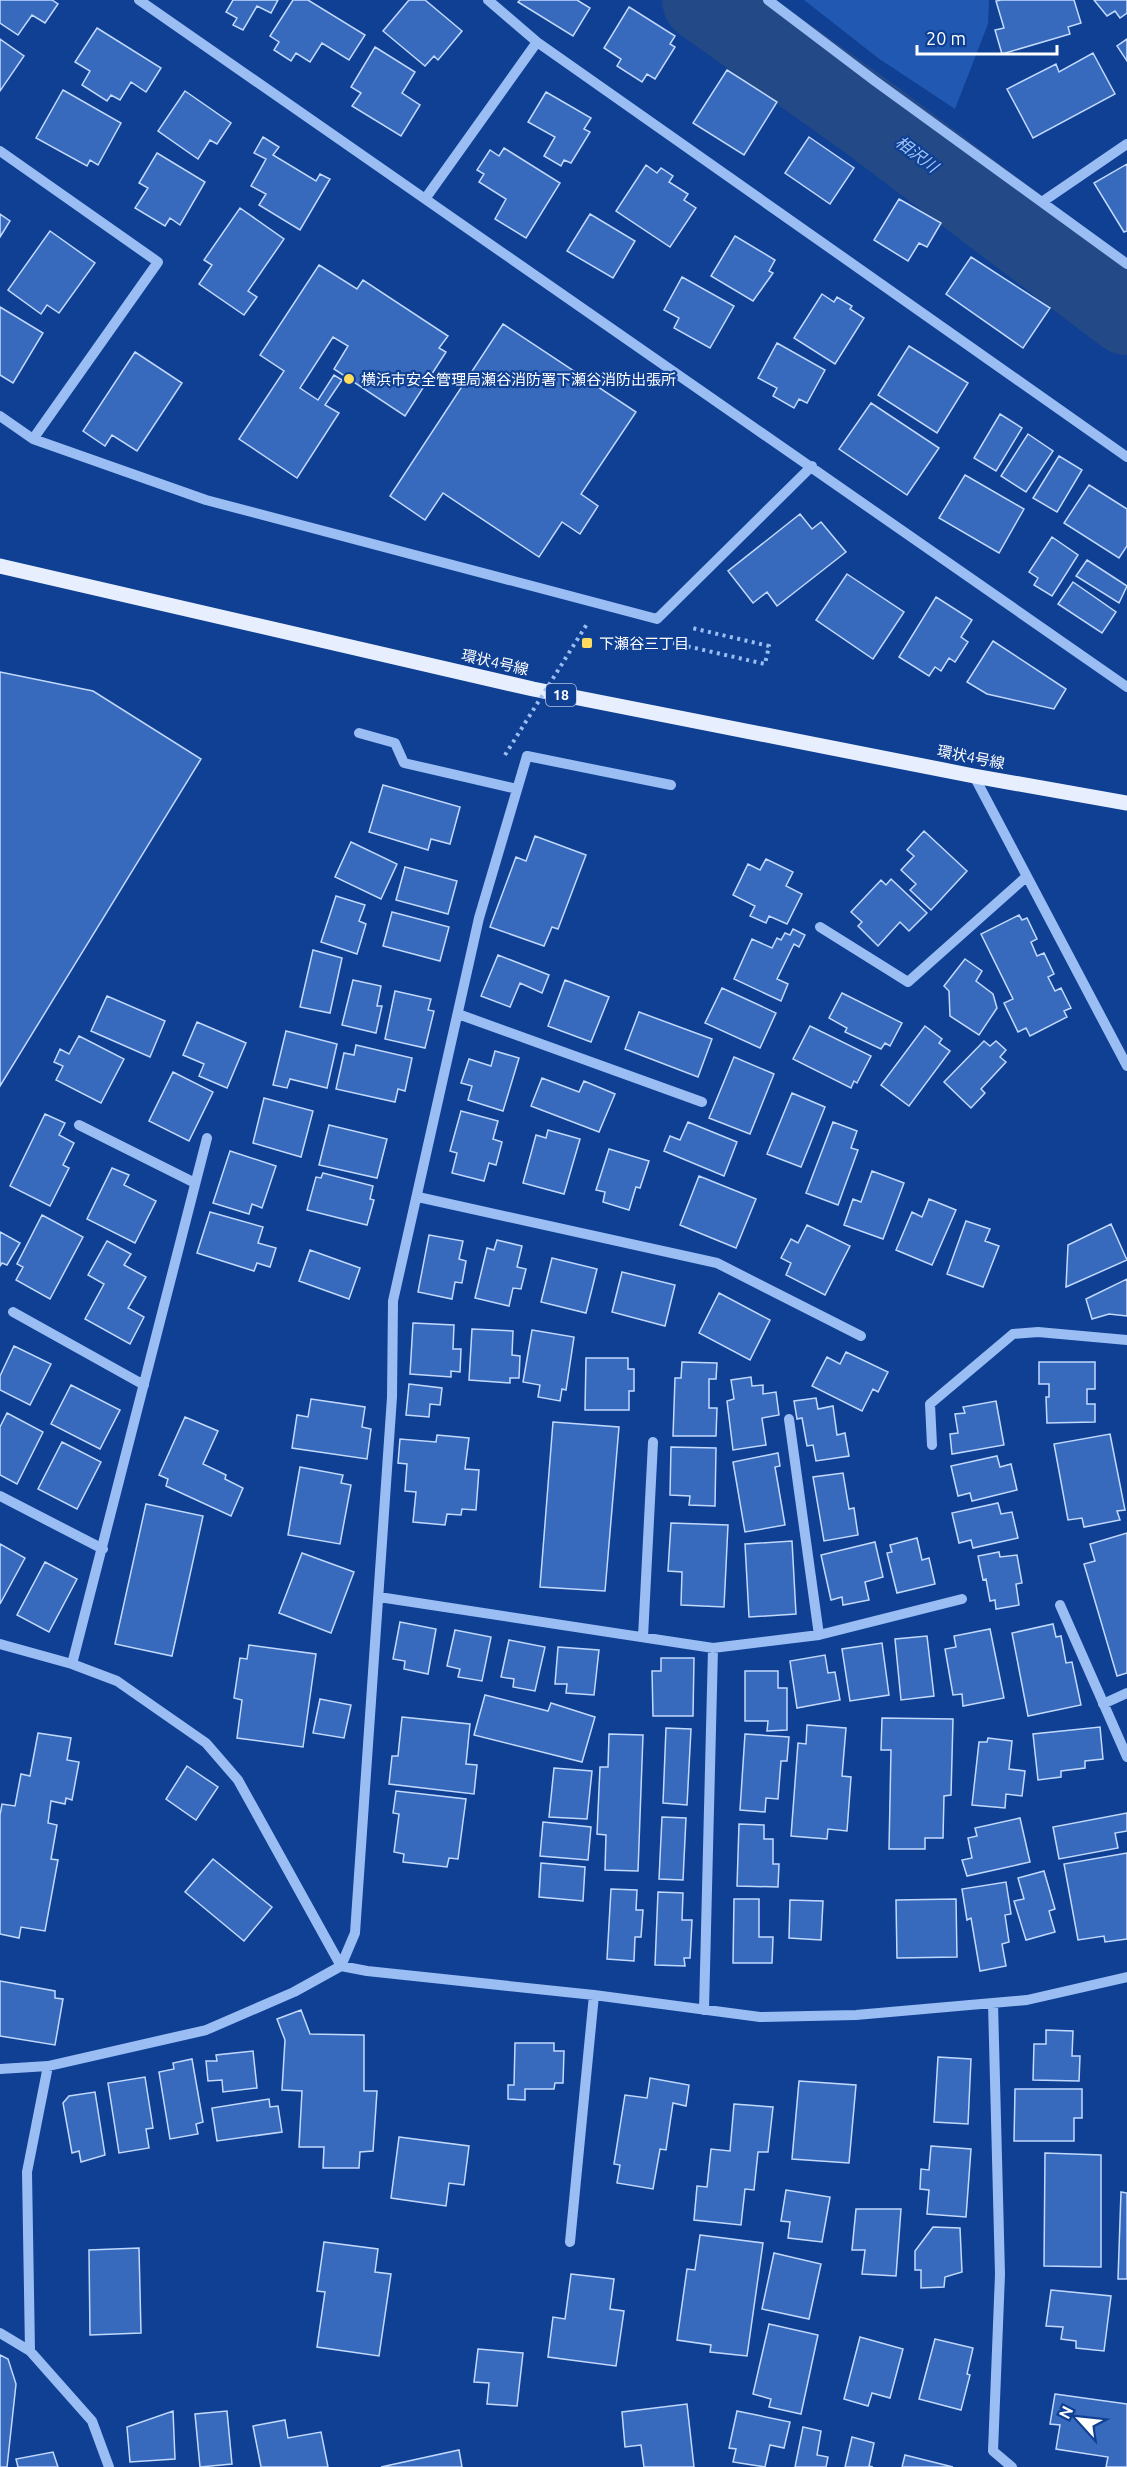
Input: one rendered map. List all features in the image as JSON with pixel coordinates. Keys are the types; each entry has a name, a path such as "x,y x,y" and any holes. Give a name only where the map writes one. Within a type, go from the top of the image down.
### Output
{"main road":[{"name":"環状4号線","path":"0,566 533,689 974,776 1127,803"}],"street":[{"path":"139,0 1127,687"},
{"path":"488,0 537,42 1127,457"},
{"path":"768,0 1127,264"},
{"path":"425,199 537,42"},
{"path":"1042,202 1127,144"},
{"path":"0,151 158,262 33,439"},
{"path":"0,416 33,439 206,500 657,619 812,466"},
{"path":"359,733 395,743 404,763 517,789"},
{"path":"0,2069 48,2066 206,2030 294,1992 341,1966 355,1933 392,1396 393,1301 479,918 527,756 671,785"},
{"path":"974,776 1127,1066"},
{"path":"820,927 908,982 1026,877"},
{"path":"458,1014 702,1102"},
{"path":"80,1125 195,1183"},
{"path":"72,1664 207,1138"},
{"path":"418,1197 717,1263 861,1336"},
{"path":"13,1312 144,1385"},
{"path":"932,1445 930,1404 1013,1334 1038,1332 1127,1340"},
{"path":"789,1419 819,1635"},
{"path":"642,1637 653,1442"},
{"path":"0,1496 103,1550"},
{"path":"379,1597 713,1648 819,1635 962,1599"},
{"path":"1060,1605 1127,1757"},
{"path":"0,1644 72,1664 117,1681 206,1743 238,1780 341,1966"},
{"path":"704,2010 713,1648"},
{"path":"1103,1704 1127,1693"},
{"path":"341,1966 367,1971 594,1995 760,2017 856,2015 1027,2000 1127,1977"},
{"path":"570,2242 594,1995"},
{"path":"993,2003 1000,2274 993,2451 1012,2467"},
{"path":"30,2351 27,2172 48,2066"},
{"path":"0,2333 30,2351 92,2421 109,2467"}],"path":[{"path":"657,619 769,646 765,664"},
{"path":"504,755 587,624"}],"shaded area":[{"path":"804,0 989,0 988,24 955,109 878,58"}],"building":[{"path":"0,0 52,0 58,4 45,23 32,15 18,35 0,23"},
{"path":"233,0 278,0 271,13 257,6 243,30 233,25 237,18 226,12"},
{"path":"293,0 308,0 365,35 349,60 322,43 310,62 296,53 291,61 274,50 279,42 270,36"},
{"path":"409,0 425,0 462,31 438,60 434,56 425,66 383,31"},
{"path":"520,0 577,0 590,8 573,36 518,2"},
{"path":"1074,0 1081,23 1068,27 1070,34 1002,54 995,30 1004,28 996,1"},
{"path":"1094,0 1127,0 1127,13 1120,18 1115,11 1107,16"},
{"path":"629,7 675,36 670,44 675,47 655,79 647,74 642,82 617,66 621,59 604,48"},
{"path":"97,28 161,68 146,92 131,82 120,100 111,95 107,101 82,85 90,71 75,62"},
{"path":"0,39 24,56 0,91"},
{"path":"1127,39 1127,61 1117,46"},
{"path":"375,47 415,72 402,93 420,105 401,136 352,106 361,93 351,87"},
{"path":"1093,53 1115,94 1033,138 1007,89 1056,64 1059,72"},
{"path":"727,70 777,102 744,155 693,123"},
{"path":"63,90 121,123 98,165 90,160 87,166 36,138"},
{"path":"185,91 231,123 217,144 210,140 198,159 158,131"},
{"path":"546,92 591,118 584,129 590,132 571,163 564,160 561,166 544,156 555,137 528,122"},
{"path":"263,137 279,147 273,155 316,181 320,174 330,179 300,230 259,205 266,194 251,186 266,159 254,153"},
{"path":"809,137 854,168 830,204 785,173"},
{"path":"504,148 560,183 526,238 495,219 506,199 479,182 484,174 477,170 490,150 499,156"},
{"path":"157,153 205,182 180,225 170,218 165,226 135,208 148,188 139,183"},
{"path":"1127,164 1127,231 1124,232 1094,183"},
{"path":"646,165 657,173 661,168 673,176 669,182 688,194 684,200 696,208 670,247 616,211"},
{"path":"899,199 941,223 927,247 919,243 908,261 874,240"},
{"path":"240,208 284,239 248,291 257,297 244,315 199,284 212,265 204,260"},
{"path":"0,214 10,221 0,237"},
{"path":"590,214 635,241 613,278 567,251"},
{"path":"50,231 95,263 59,313 47,305 41,314 8,290"},
{"path":"735,236 775,260 769,271 773,273 753,301 711,276"},
{"path":"971,257 1050,308 1023,348 946,294"},
{"path":"319,265 357,289 363,280 448,336 439,348 446,352 405,416 334,369 348,346 333,337 300,388 318,400 334,375 342,380 325,405 339,413 297,478 239,439 284,371 260,355"},
{"path":"682,277 734,306 710,348 674,328 679,318 664,310"},
{"path":"822,294 834,302 837,297 852,306 850,309 864,318 835,364 794,338"},
{"path":"0,307 43,333 13,383 0,375"},
{"path":"503,324 636,412 581,494 598,506 580,534 562,522 539,557 443,493 425,520 390,496"},
{"path":"777,343 825,370 807,403 799,399 794,408 773,396 777,388 758,378"},
{"path":"909,346 968,383 937,433 878,395"},
{"path":"135,352 182,383 137,451 112,435 105,446 83,431"},
{"path":"871,403 939,448 907,495 839,449"},
{"path":"1000,414 1022,428 996,471 974,458"},
{"path":"1028,434 1053,451 1026,492 1001,476"},
{"path":"1059,456 1082,470 1057,512 1033,498"},
{"path":"965,475 1024,509 999,553 939,518"},
{"path":"1089,485 1127,509 1127,546 1119,558 1064,523"},
{"path":"800,514 812,529 821,522 846,552 777,606 767,592 753,603 728,571"},
{"path":"1052,537 1078,555 1052,596 1034,585 1038,578 1029,572"},
{"path":"1087,560 1127,586 1119,603 1076,576"},
{"path":"847,574 904,612 873,659 816,620"},
{"path":"1073,582 1116,612 1102,633 1058,604"},
{"path":"936,597 972,620 961,637 968,642 955,662 949,658 941,671 935,667 929,676 899,657"},
{"path":"993,641 1066,689 1054,709 987,694 967,682"},
{"path":"0,672 93,691 201,759 0,1086"},
{"path":"383,785 460,807 450,844 431,839 428,850 369,832"},
{"path":"924,831 967,871 931,910 910,890 916,884 901,870 914,856 907,850"},
{"path":"535,836 586,855 558,929 552,927 544,946 490,927 516,857 526,861"},
{"path":"351,842 397,864 381,899 335,877"},
{"path":"766,859 793,872 786,886 802,894 787,924 769,916 766,923 750,916 755,906 733,895 748,864 760,870"},
{"path":"405,867 457,881 448,914 396,900"},
{"path":"891,879 927,913 909,931 900,922 878,946 858,926 862,922 851,912 881,880 886,885"},
{"path":"336,896 365,905 359,921 366,924 357,954 321,942"},
{"path":"392,912 449,927 440,961 383,946"},
{"path":"1019,915 1022,920 1027,918 1037,939 1031,942 1037,956 1044,953 1054,974 1048,977 1055,991 1061,988 1071,1008 1064,1011 1067,1017 1030,1036 1026,1028 1018,1032 1004,1003 1013,999 981,934"},
{"path":"793,929 805,935 799,947 794,944 777,979 788,984 781,1001 734,979 752,939 772,948 777,938 781,940 785,933 790,935"},
{"path":"313,950 342,958 330,1013 300,1007"},
{"path":"498,955 549,975 542,993 520,983 510,1007 481,996"},
{"path":"965,959 982,971 976,981 993,994 997,1008 979,1035 950,1016 949,991 944,986"},
{"path":"353,980 381,986 377,1006 382,1006 376,1033 342,1025"},
{"path":"565,980 609,997 591,1042 548,1026"},
{"path":"722,988 776,1013 760,1048 705,1023"},
{"path":"395,991 431,999 428,1010 434,1011 425,1048 385,1039"},
{"path":"842,993 902,1023 890,1046 885,1043 881,1049 845,1032 847,1028 829,1018"},
{"path":"107,996 165,1021 150,1057 91,1031"},
{"path":"639,1012 712,1039 698,1077 625,1049"},
{"path":"197,1022 246,1043 227,1088 199,1076 204,1064 183,1055"},
{"path":"810,1026 871,1056 857,1083 854,1081 851,1088 793,1059"},
{"path":"925,1026 942,1039 939,1043 950,1051 909,1106 881,1085"},
{"path":"286,1031 337,1044 327,1088 290,1079 287,1088 273,1085"},
{"path":"79,1036 124,1059 101,1103 56,1080 63,1066 54,1062 60,1049 69,1054"},
{"path":"984,1041 990,1046 996,1041 1006,1050 1000,1057 1006,1062 981,1089 985,1093 971,1108 944,1082"},
{"path":"356,1045 412,1058 405,1091 398,1089 395,1102 336,1089 344,1053 354,1055"},
{"path":"495,1051 519,1058 503,1111 468,1100 472,1086 461,1083 469,1059 491,1066"},
{"path":"734,1057 774,1074 750,1134 709,1118"},
{"path":"173,1072 213,1092 189,1141 149,1121"},
{"path":"542,1078 579,1092 584,1081 615,1094 599,1132 531,1106"},
{"path":"792,1093 825,1107 801,1167 767,1154"},
{"path":"264,1098 313,1111 301,1157 253,1143"},
{"path":"461,1111 498,1121 493,1139 502,1142 496,1165 489,1163 484,1181 452,1173 457,1153 450,1151"},
{"path":"45,1114 65,1123 59,1135 74,1143 63,1165 69,1168 50,1206 10,1186"},
{"path":"688,1122 737,1142 724,1176 664,1151 670,1136 680,1140"},
{"path":"833,1122 857,1131 851,1148 858,1150 838,1205 806,1193"},
{"path":"329,1125 387,1139 377,1178 319,1165"},
{"path":"548,1130 580,1139 564,1194 523,1183 536,1135 546,1138"},
{"path":"609,1149 649,1161 640,1188 636,1187 629,1210 603,1202 605,1192 596,1190"},
{"path":"230,1151 276,1166 262,1208 252,1204 249,1214 213,1203"},
{"path":"112,1168 129,1175 124,1185 156,1201 135,1243 87,1219"},
{"path":"872,1171 904,1183 883,1239 844,1225 853,1199 861,1202"},
{"path":"323,1173 373,1186 370,1199 374,1200 367,1225 307,1210 316,1177 321,1178"},
{"path":"699,1176 756,1199 736,1248 680,1225"},
{"path":"929,1199 956,1210 932,1265 896,1250 912,1212 922,1217"},
{"path":"210,1212 263,1227 258,1243 276,1248 270,1267 257,1263 254,1271 197,1253"},
{"path":"42,1215 83,1237 50,1299 16,1280 23,1267 17,1264"},
{"path":"966,1221 990,1229 985,1241 999,1246 983,1287 947,1274"},
{"path":"1111,1224 1127,1260 1066,1287 1068,1245"},
{"path":"807,1225 850,1246 825,1295 786,1275 791,1263 781,1258 791,1239 798,1243"},
{"path":"0,1232 20,1243 7,1265 2,1263 0,1266"},
{"path":"429,1235 463,1241 459,1259 466,1261 462,1283 455,1282 452,1299 418,1292"},
{"path":"497,1240 522,1246 517,1267 526,1269 521,1289 513,1288 509,1306 475,1298 487,1248 494,1250"},
{"path":"107,1241 131,1254 124,1265 146,1277 128,1308 144,1317 130,1344 85,1319 104,1284 88,1275"},
{"path":"310,1250 360,1268 349,1299 299,1281"},
{"path":"552,1258 597,1269 586,1313 541,1302"},
{"path":"622,1272 675,1285 665,1326 612,1312"},
{"path":"1127,1279 1127,1316 1109,1314 1092,1319 1086,1299"},
{"path":"719,1293 770,1320 750,1360 699,1333"},
{"path":"413,1323 454,1325 453,1349 461,1349 460,1372 451,1371 451,1377 410,1374"},
{"path":"472,1329 513,1331 512,1355 520,1356 519,1378 510,1378 510,1383 469,1380"},
{"path":"532,1330 574,1337 566,1390 562,1389 560,1401 538,1397 540,1385 523,1382"},
{"path":"14,1346 51,1364 30,1405 0,1390 0,1376"},
{"path":"846,1352 888,1372 878,1392 873,1389 862,1411 812,1386 827,1357 840,1364"},
{"path":"586,1358 628,1358 628,1369 634,1369 634,1391 629,1391 629,1410 585,1410"},
{"path":"682,1362 717,1363 716,1379 709,1379 709,1408 717,1408 716,1436 673,1436 675,1378 681,1378"},
{"path":"1039,1362 1095,1362 1095,1389 1087,1389 1087,1404 1095,1404 1095,1422 1047,1423 1046,1397 1049,1397 1049,1384 1039,1384"},
{"path":"751,1377 752,1386 763,1385 763,1394 776,1392 779,1415 762,1418 766,1445 733,1450 727,1401 734,1399 731,1380"},
{"path":"409,1384 442,1388 440,1405 430,1404 429,1417 406,1415"},
{"path":"71,1385 120,1410 100,1449 51,1424"},
{"path":"816,1398 818,1409 833,1406 837,1435 845,1433 849,1456 816,1461 813,1445 807,1446 802,1418 797,1419 794,1401"},
{"path":"311,1399 365,1407 362,1427 371,1429 367,1459 292,1448 297,1415 308,1417"},
{"path":"996,1401 1004,1445 952,1454 950,1434 958,1433 955,1414 965,1413 963,1407"},
{"path":"7,1413 43,1432 17,1484 0,1475 0,1427"},
{"path":"185,1417 218,1431 203,1464 226,1475 225,1479 243,1488 231,1516 166,1486 168,1479 159,1475"},
{"path":"553,1422 619,1427 605,1591 540,1587"},
{"path":"1110,1434 1125,1510 1117,1511 1120,1520 1084,1527 1082,1518 1068,1520 1054,1444"},
{"path":"437,1435 469,1438 465,1469 479,1470 476,1510 462,1509 461,1515 447,1514 445,1525 413,1522 416,1492 405,1491 407,1464 398,1463 400,1439 436,1442"},
{"path":"62,1442 101,1462 77,1509 38,1489"},
{"path":"671,1447 716,1448 715,1506 689,1505 690,1496 670,1495"},
{"path":"778,1453 780,1466 775,1467 785,1525 745,1532 733,1462"},
{"path":"997,1456 1000,1467 1011,1464 1017,1490 972,1501 970,1493 958,1496 951,1466"},
{"path":"300,1467 343,1475 341,1483 351,1485 340,1544 288,1535"},
{"path":"843,1473 849,1509 854,1508 858,1535 824,1541 813,1477"},
{"path":"998,1503 1001,1514 1012,1512 1018,1538 973,1548 971,1540 959,1543 952,1513"},
{"path":"146,1504 203,1516 172,1656 115,1644"},
{"path":"671,1523 728,1525 724,1607 681,1605 682,1572 668,1571"},
{"path":"1127,1533 1127,1673 1117,1676 1084,1564 1095,1561 1090,1544"},
{"path":"917,1538 922,1560 929,1558 935,1584 897,1593 887,1553 892,1552 890,1545"},
{"path":"792,1541 796,1614 749,1617 745,1544"},
{"path":"875,1542 883,1577 865,1582 869,1600 843,1605 842,1597 831,1600 821,1555"},
{"path":"0,1544 25,1558 0,1604"},
{"path":"999,1552 1000,1557 1017,1555 1022,1583 1016,1584 1019,1605 996,1609 995,1600 990,1601 986,1579 983,1580 978,1556"},
{"path":"302,1553 354,1572 331,1633 279,1613"},
{"path":"45,1562 77,1579 49,1632 17,1615"},
{"path":"400,1622 436,1629 428,1674 404,1669 405,1661 393,1659"},
{"path":"1053,1624 1056,1637 1061,1636 1066,1663 1072,1662 1081,1705 1028,1716 1012,1633"},
{"path":"990,1629 1004,1698 963,1706 962,1694 953,1695 945,1649 956,1647 954,1636"},
{"path":"455,1630 491,1637 482,1681 458,1677 460,1669 447,1666"},
{"path":"927,1636 934,1696 901,1700 895,1639"},
{"path":"509,1640 545,1647 535,1691 513,1687 514,1679 501,1677"},
{"path":"882,1643 889,1695 850,1701 842,1649"},
{"path":"249,1645 316,1654 303,1747 237,1738 242,1700 234,1698 240,1658 247,1659"},
{"path":"558,1647 599,1650 594,1695 566,1693 567,1684 555,1684"},
{"path":"825,1655 828,1673 835,1672 840,1700 797,1708 790,1661"},
{"path":"661,1658 694,1658 693,1716 653,1716 652,1671 661,1671"},
{"path":"745,1671 778,1671 778,1688 787,1688 787,1730 767,1731 768,1721 745,1721"},
{"path":"485,1695 548,1711 551,1703 595,1717 582,1762 474,1735"},
{"path":"320,1699 351,1705 344,1738 313,1733"},
{"path":"402,1717 470,1724 466,1764 477,1765 474,1794 389,1784 392,1756 398,1756"},
{"path":"882,1718 953,1719 951,1795 944,1796 943,1838 925,1838 925,1849 889,1849 891,1750 881,1750"},
{"path":"807,1725 846,1728 842,1776 851,1777 847,1831 828,1829 827,1839 791,1836 798,1743 806,1744"},
{"path":"1100,1727 1103,1759 1085,1761 1085,1768 1061,1771 1061,1777 1038,1780 1033,1734"},
{"path":"666,1728 691,1729 687,1805 663,1803"},
{"path":"38,1733 71,1738 67,1760 79,1762 72,1800 66,1798 65,1804 51,1801 48,1823 57,1825 51,1859 58,1860 45,1931 21,1927 19,1938 0,1934 0,1815 2,1804 15,1806 21,1774 30,1776"},
{"path":"609,1734 643,1735 638,1871 605,1870 606,1835 597,1834 600,1767 608,1767"},
{"path":"745,1734 789,1737 787,1761 781,1761 778,1799 766,1798 765,1812 740,1810"},
{"path":"988,1738 1012,1741 1009,1769 1025,1771 1022,1796 1006,1794 1005,1808 972,1805 979,1742 987,1742"},
{"path":"187,1766 218,1787 196,1820 166,1799"},
{"path":"554,1768 592,1771 587,1819 549,1817"},
{"path":"396,1791 466,1799 458,1859 449,1858 447,1867 403,1862 404,1854 394,1852 399,1814 393,1813"},
{"path":"1127,1813 1127,1831 1115,1833 1118,1848 1059,1859 1053,1827"},
{"path":"662,1817 686,1818 683,1880 659,1879"},
{"path":"1020,1818 1030,1862 967,1876 962,1860 972,1858 968,1838 977,1836 975,1828"},
{"path":"543,1822 591,1827 588,1860 540,1856"},
{"path":"739,1824 764,1825 764,1839 773,1839 773,1864 779,1864 778,1887 737,1886"},
{"path":"1127,1853 1127,1939 1105,1942 1104,1936 1078,1940 1064,1864"},
{"path":"213,1859 272,1907 244,1941 185,1892"},
{"path":"541,1863 585,1867 583,1901 539,1897"},
{"path":"1044,1871 1055,1909 1049,1911 1055,1932 1026,1940 1014,1901 1024,1899 1018,1878"},
{"path":"1006,1882 1011,1914 1005,1915 1009,1942 1002,1944 1006,1966 980,1971 971,1918 967,1920 962,1889"},
{"path":"611,1889 637,1890 636,1910 643,1910 641,1937 635,1937 634,1961 607,1959"},
{"path":"658,1892 683,1893 682,1920 692,1920 690,1958 684,1958 685,1966 655,1965"},
{"path":"734,1899 759,1899 759,1937 773,1937 772,1963 733,1963"},
{"path":"956,1899 957,1957 897,1958 896,1900"},
{"path":"790,1900 823,1901 821,1940 789,1938"},
{"path":"0,1981 55,1991 55,1998 63,1999 55,2045 0,2036"},
{"path":"301,2010 310,2034 364,2035 364,2091 377,2091 373,2151 360,2152 359,2168 323,2168 324,2147 299,2147 302,2091 282,2090 285,2040 277,2019"},
{"path":"1046,2030 1073,2031 1072,2056 1080,2056 1079,2081 1033,2080 1034,2044 1046,2044"},
{"path":"515,2043 554,2043 554,2051 564,2051 563,2083 555,2083 554,2089 525,2089 525,2100 508,2099 508,2085 514,2085"},
{"path":"253,2051 257,2088 223,2092 222,2080 208,2081 206,2061 217,2061 216,2055"},
{"path":"938,2057 971,2059 968,2124 934,2122"},
{"path":"192,2059 203,2122 196,2124 198,2134 170,2139 159,2072 174,2069 173,2063"},
{"path":"145,2077 153,2128 146,2129 149,2148 119,2153 108,2083"},
{"path":"650,2078 689,2085 686,2106 673,2103 666,2150 660,2149 653,2189 617,2183 620,2165 614,2164 625,2095 647,2098"},
{"path":"799,2081 856,2085 849,2163 792,2159"},
{"path":"1015,2089 1082,2089 1082,2118 1074,2118 1074,2141 1014,2141"},
{"path":"95,2092 105,2155 81,2162 79,2151 72,2153 63,2103 69,2096"},
{"path":"269,2099 270,2107 278,2106 282,2132 217,2141 212,2108"},
{"path":"734,2104 773,2107 768,2152 758,2152 754,2190 745,2189 741,2225 694,2220 697,2186 707,2187 711,2149 730,2151"},
{"path":"399,2137 469,2146 464,2185 449,2183 446,2206 391,2198"},
{"path":"931,2146 971,2149 966,2217 927,2214 929,2190 920,2189 921,2169 929,2170"},
{"path":"1045,2153 1101,2155 1101,2267 1044,2266"},
{"path":"786,2190 830,2197 822,2242 788,2238 790,2222 781,2221"},
{"path":"1121,2192 1127,2193 1127,2279 1118,2279"},
{"path":"856,2209 901,2209 896,2276 862,2274 865,2250 852,2250"},
{"path":"933,2227 960,2228 962,2272 945,2277 944,2287 921,2288 921,2270 915,2270 915,2251"},
{"path":"700,2235 763,2243 747,2356 710,2352 711,2345 677,2340 687,2269 695,2270"},
{"path":"324,2242 378,2249 375,2272 391,2274 379,2356 317,2347 325,2292 317,2291"},
{"path":"139,2248 141,2333 90,2335 89,2250"},
{"path":"774,2253 821,2264 809,2319 762,2309"},
{"path":"571,2274 614,2279 610,2309 624,2311 616,2366 548,2357 553,2317 565,2319"},
{"path":"1051,2290 1111,2296 1104,2351 1076,2348 1076,2341 1061,2339 1063,2327 1046,2326"},
{"path":"769,2324 818,2335 801,2414 769,2407 771,2399 753,2394"},
{"path":"860,2337 903,2349 890,2398 872,2393 868,2406 844,2399"},
{"path":"935,2339 973,2348 967,2374 970,2375 961,2410 919,2399"},
{"path":"478,2349 523,2353 517,2406 487,2404 489,2383 474,2382"},
{"path":"0,2355 8,2359 16,2384 7,2467 0,2467"},
{"path":"1055,2394 1127,2404 1127,2467 1106,2467 1108,2457 1056,2449 1060,2425 1050,2424"},
{"path":"687,2404 694,2467 644,2467 641,2445 625,2447 622,2412"},
{"path":"173,2411 175,2459 130,2462 127,2427"},
{"path":"227,2411 232,2464 200,2467 195,2414"},
{"path":"737,2411 790,2422 784,2448 770,2445 765,2467 733,2462 736,2449 729,2448"},
{"path":"285,2420 288,2438 321,2432 328,2467 261,2467 253,2426"},
{"path":"803,2427 821,2431 817,2455 828,2457 826,2467 795,2467"},
{"path":"852,2437 874,2443 869,2466 873,2467 845,2467"},
{"path":"459,2450 462,2467 381,2467"},
{"path":"53,2452 58,2467 18,2467 16,2459"},
{"path":"905,2455 953,2467 902,2467"}],"waterway":[{"name":"相沢川","path":"704,0 873,121 1127,313"}],"place":[{"name":"横浜市安全管理局瀬谷消防署下瀬谷消防出張所","path":"349,379"},
{"name":"下瀬谷三丁目","path":"587,643"}]}
